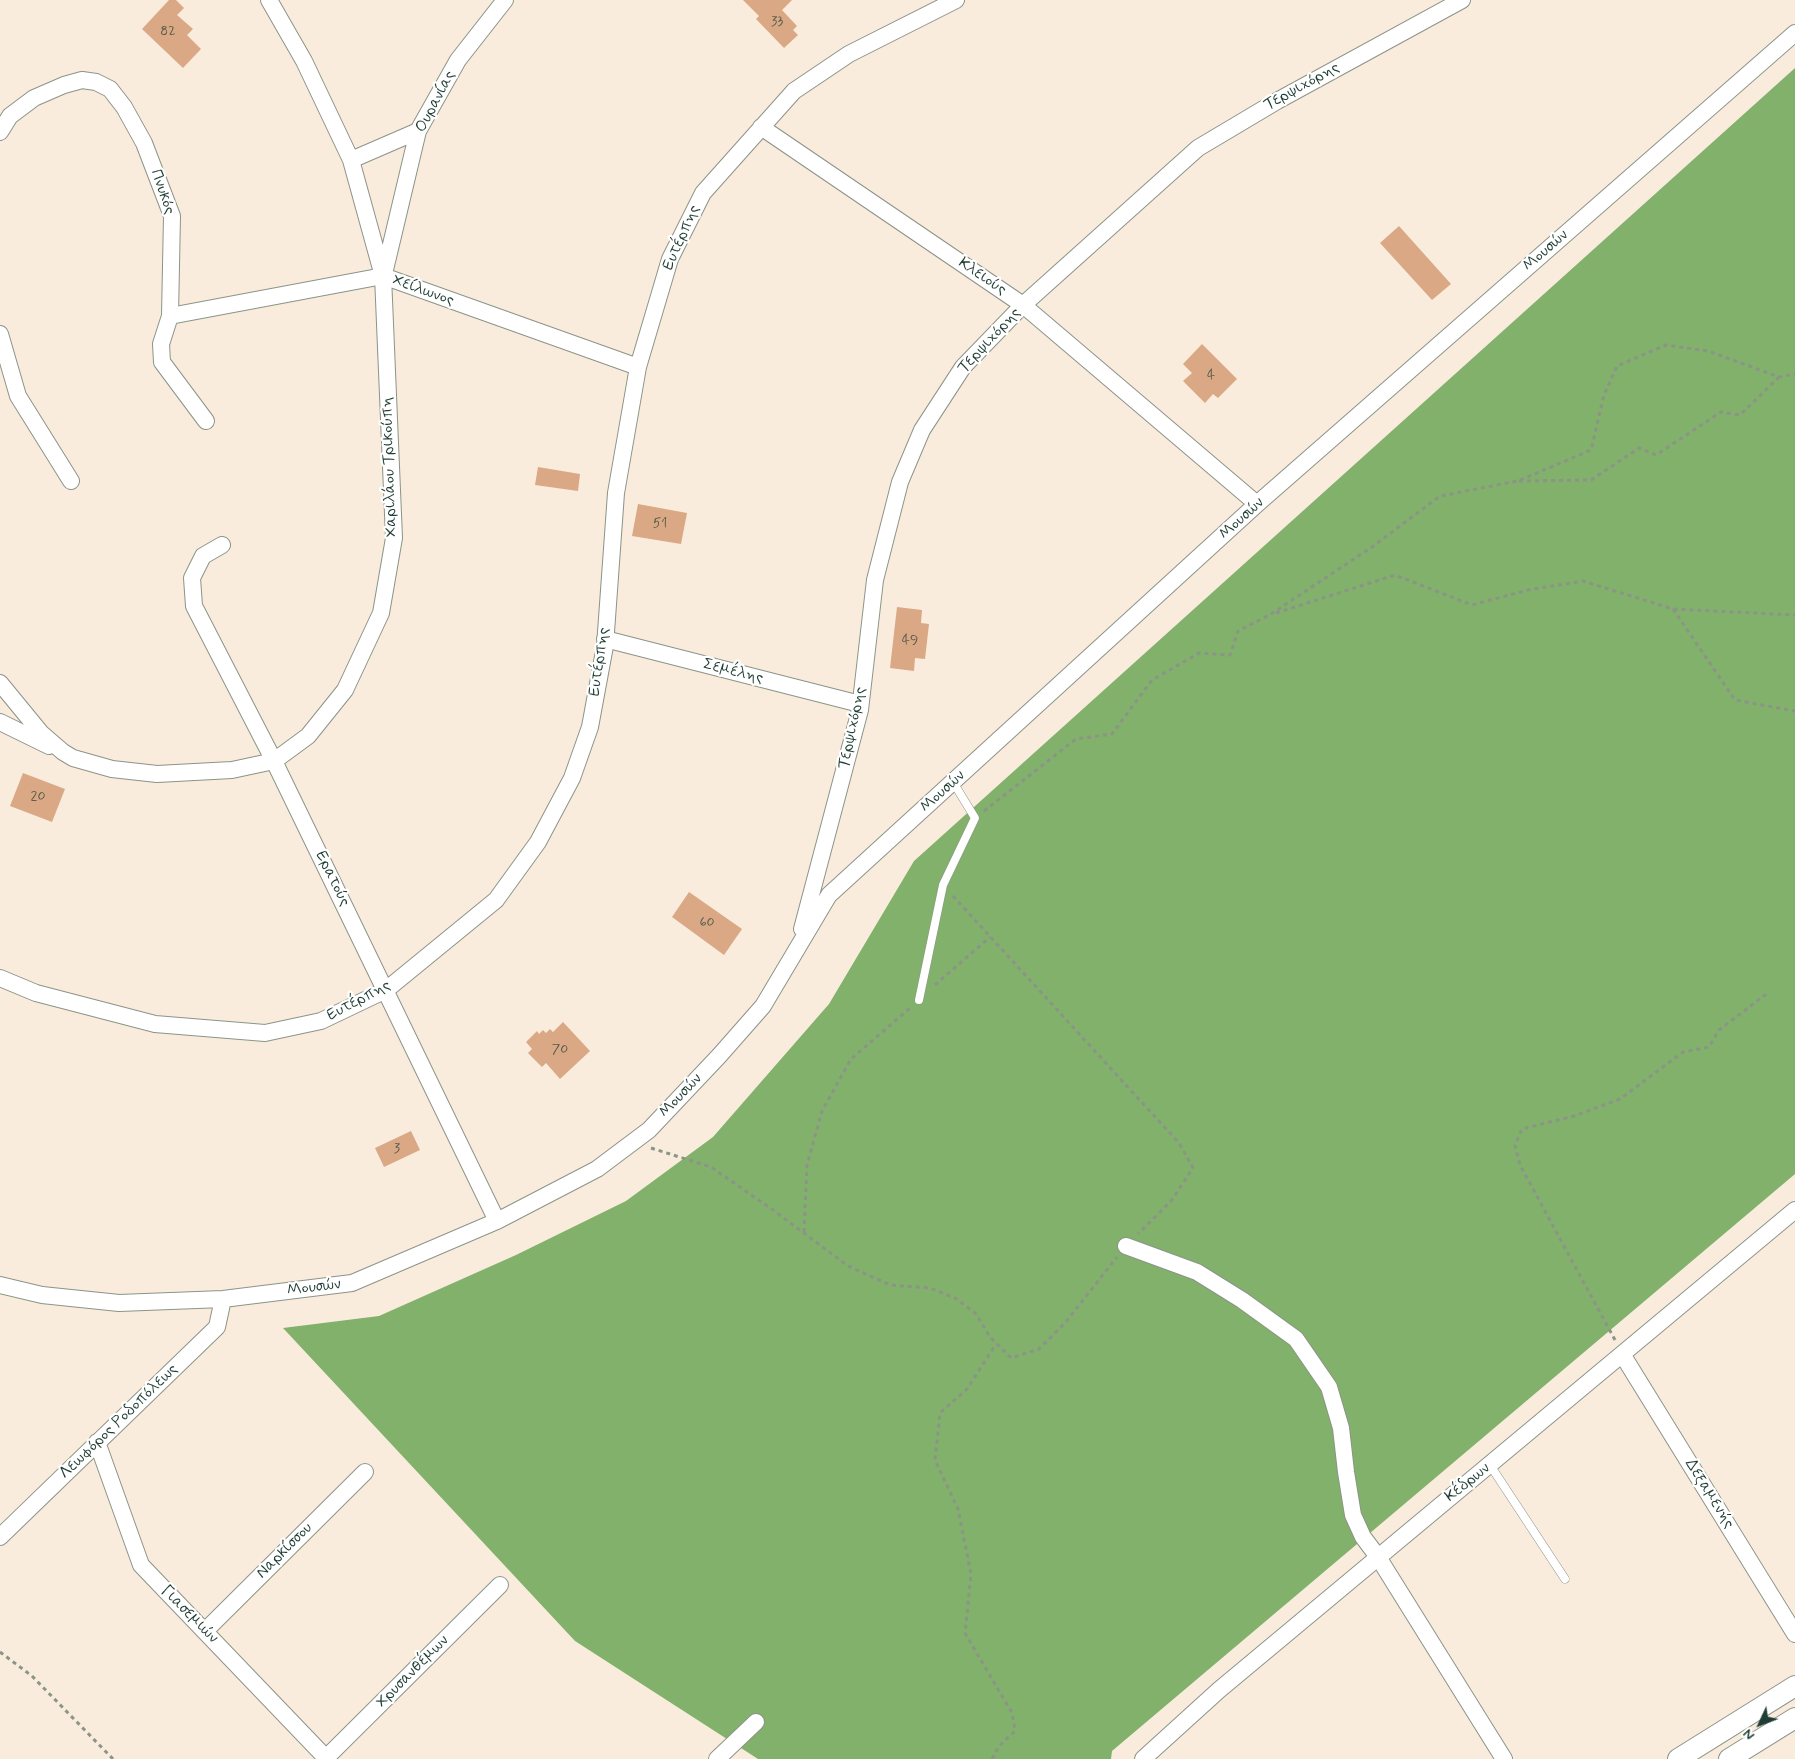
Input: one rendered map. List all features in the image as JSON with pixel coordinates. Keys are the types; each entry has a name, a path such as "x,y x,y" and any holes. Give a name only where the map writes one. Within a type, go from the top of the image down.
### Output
{"street":[{"name":"Χαριλάου Τρικούπη","path":"0,683 41,733 73,758 112,769 158,774 232,770 274,761 308,736 346,690 381,612 394,538 383,276 351,160 304,61 269,0"},
{"name":"Ουρανίας","path":"383,276 418,131 458,60 505,0"},
{"name":"Ευτέρπης","path":"0,978 36,994 155,1024 265,1032 321,1021 386,990 496,900 538,842 572,778 590,727 605,639 616,493 638,368 670,259 703,193 794,90 850,54 956,0"},
{"name":"Τερψιχόρης","path":"797,948 860,704 875,580 900,482 922,430 963,367 1023,304 1198,148 1277,101 1462,0"},
{"name":"Μουσών","path":"0,1285 42,1295 119,1303 223,1299 352,1283 497,1221 597,1169 655,1123 719,1056 763,1006 829,895 1257,504 1795,33"},
{"name":"Πνυκός","path":"0,132 10,116 21,106 52,90 82,80 96,82 110,89 124,107 144,143 172,216 170,316 161,344 162,362 206,421"},
{"name":"Κλειούς","path":"761,127 1023,304 1257,504"},
{"path":"351,160 418,131"},
{"name":"Χείλωνος","path":"170,316 383,276 638,368"},
{"path":"0,334 18,396 72,481"},
{"name":"Ερατούς","path":"222,545 203,556 192,578 194,606 274,761 497,1221"},
{"name":"Σεμέλης","path":"605,639 860,704"},
{"path":"0,722 63,752"},
{"path":"815,884 829,895"},
{"name":"Κέδρων","path":"1143,1759 1219,1690 1795,1210"},
{"path":"1126,1246 1197,1272 1242,1300 1296,1339 1330,1387 1341,1428 1353,1515 1364,1536 1504,1759"},
{"name":"Λεωφόρος Ροδοπόλεως","path":"0,1537 217,1327 223,1299"},
{"name":"Δεξαμενής","path":"1622,1354 1795,1634"},
{"name":"Γιασεμιών","path":"97,1442 141,1564 326,1759"},
{"name":"Ναρκίσσου","path":"206,1631 365,1472"},
{"name":"Χρυσανθέμων","path":"326,1759 500,1585"},
{"path":"1678,1759 1795,1686"},
{"path":"1729,1759 1795,1718"},
{"path":"717,1759 756,1722"}],"lane":[{"path":"919,1000 943,885 975,818 954,782"},
{"path":"1490,1466 1565,1579"}],"path":[{"path":"1518,481 1591,450 1604,395 1617,366 1666,345 1708,351 1779,376 1795,374"},
{"path":"975,818 1076,739 1112,734 1152,680 1199,653 1230,656 1238,631 1271,614 1372,547 1440,496 1518,481 1591,480 1639,448 1656,456 1721,412 1740,415 1779,376"},
{"path":"1271,614 1395,575 1472,605 1528,590 1583,581 1673,609 1795,614"},
{"path":"1673,609 1734,700 1795,711"},
{"path":"632,1142 711,1166 848,1266 890,1285 930,1288 957,1299 976,1314 990,1338 1011,1358 1039,1349 1065,1323 1126,1246 1171,1201 1193,1168 1179,1143 943,885"},
{"path":"804,1233 807,1165 822,1111 850,1059 990,937"},
{"path":"1622,1354 1520,1165 1516,1145 1522,1129 1574,1116 1620,1099 1683,1052 1709,1047 1719,1030 1769,992"},
{"path":"992,1759 999,1746 1015,1731 1012,1713 965,1632 971,1574 958,1509 935,1460 940,1413 967,1389 996,1344"},
{"path":"0,1652 32,1676 112,1759"}],"green space":[{"path":"1795,68 1795,1174 1112,1751 1111,1759 758,1759 575,1641 283,1328 379,1316 516,1255 626,1201 713,1137 829,1004 914,861"}],"building":[{"path":"169,0 176,0 184,8 177,15 193,29 187,35 201,49 183,68 142,29"},
{"path":"743,0 792,0 782,10 797,26 793,30 798,35 784,48 756,19 759,16"},
{"path":"1399,226 1451,284 1432,300 1380,243"},
{"path":"1202,344 1237,379 1218,398 1213,394 1205,403 1183,381 1192,373 1183,364"},
{"path":"538,467 580,474 578,491 535,485"},
{"path":"638,504 687,513 681,544 632,536"},
{"path":"897,607 922,610 921,623 929,624 925,659 915,658 914,671 890,668"},
{"path":"23,773 65,789 52,822 10,806"},
{"path":"689,892 742,929 724,955 672,917"},
{"path":"563,1022 590,1051 560,1079 546,1063 542,1067 528,1053 532,1049 526,1042 537,1031 539,1034 543,1030 546,1033 550,1029 553,1032"},
{"path":"411,1131 420,1150 384,1167 375,1148"}]}
